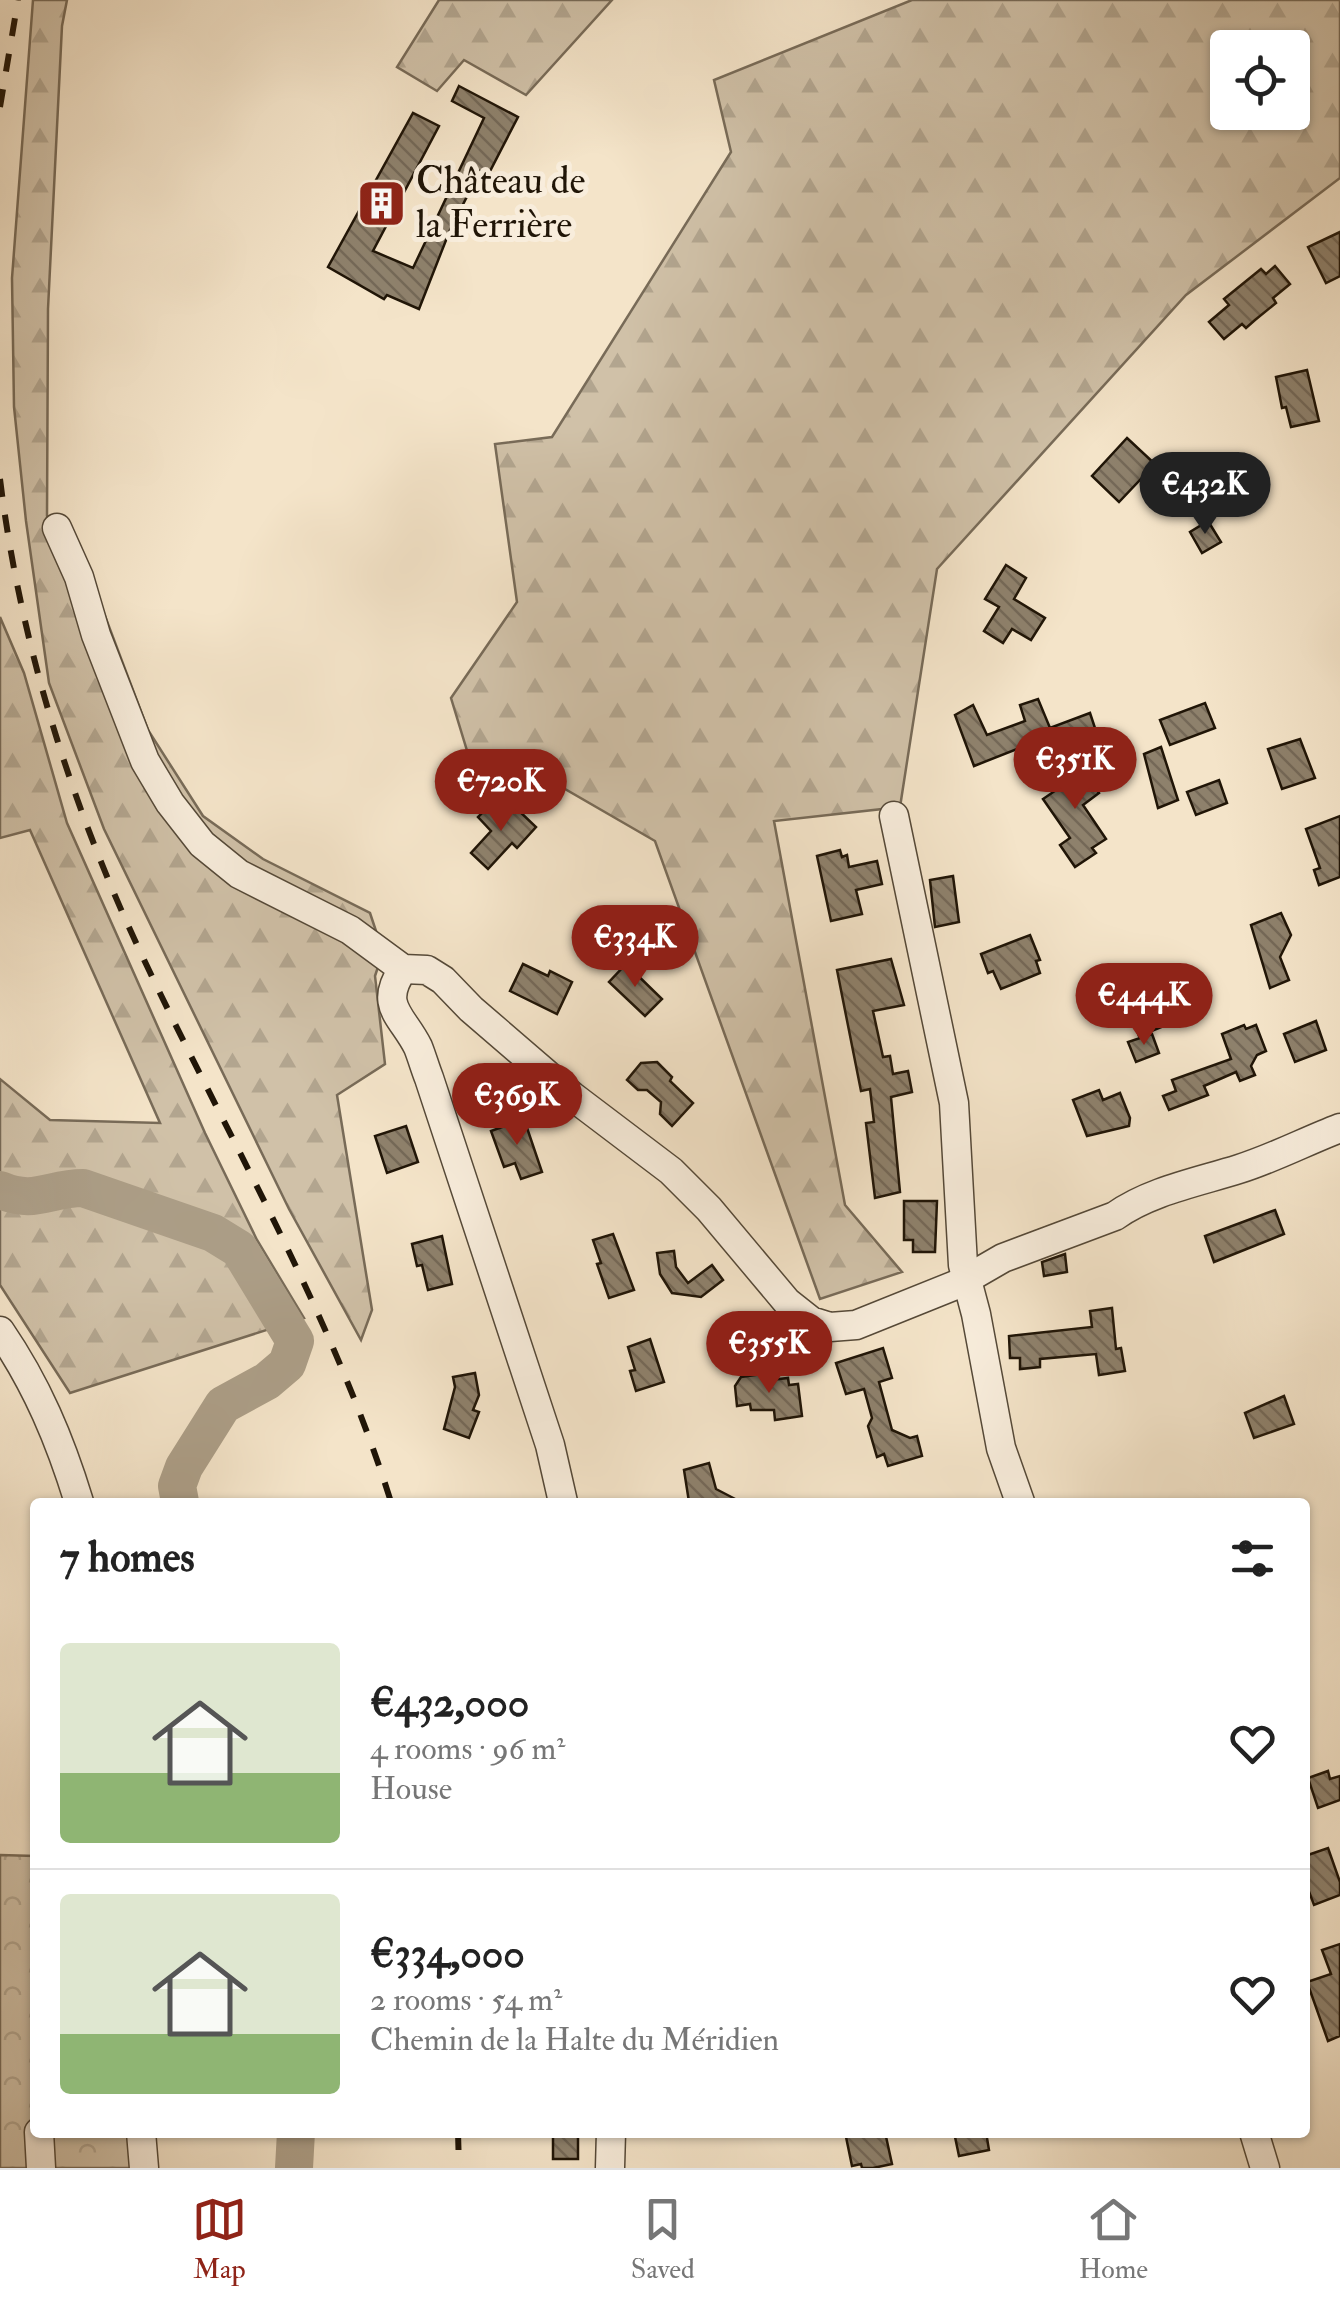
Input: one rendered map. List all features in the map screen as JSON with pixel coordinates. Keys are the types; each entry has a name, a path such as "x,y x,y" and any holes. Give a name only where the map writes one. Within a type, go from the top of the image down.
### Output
{"street":[{"path":"57,528 79,577 96,634 145,761 202,844 239,874 350,930 403,969 427,970 443,980 572,1096 671,1172 709,1209 787,1302 811,1322 830,1328 856,1325 968,1280 1003,1258 1115,1216 1127,1207 1238,1170 1340,1128"},
{"path":"894,816 954,1104 962,1265 1001,1448 1019,1498"},
{"path":"403,969 391,990 392,1002 416,1044 429,1078 550,1445 562,1498"},
{"path":"0,1331 47,1411 77,1498"},
{"path":"39,2138 40,2168"},
{"path":"142,2138 144,2168"},
{"path":"610,2138 610,2168"},
{"path":"1256,2138 1264,2168"}],"green space":[{"path":"33,0 67,0 62,26 48,309 47,516 96,592 148,730 203,816 263,859 370,913 383,952 375,976 385,1064 337,1095 372,1310 361,1340 289,1209 104,829 49,683 14,407 12,278"},
{"path":"439,0 612,0 526,95 464,60 437,91 397,67"},
{"path":"912,0 1340,0 1340,178 1186,295 937,569 900,807 774,821 845,1205 902,1272 820,1299 655,841 501,752 479,790 451,698 517,602 495,444 552,437 731,152 714,80"},
{"path":"0,617 24,673 67,823 205,1133 257,1240 304,1318 70,1393 0,1285 0,1079 50,1120 160,1123 30,830 0,838"},
{"path":"0,1855 30,1856 30,2138 138,2138 142,2168 0,2168"}],"building":[{"path":"459,86 518,117 488,175 480,171 450,230 419,309 387,295 384,299 328,267 413,113 439,126 373,251 413,268 484,118 452,101"},
{"path":"1340,232 1340,276 1326,283 1308,247"},
{"path":"1275,266 1290,284 1273,298 1276,303 1246,328 1242,324 1224,339 1209,322 1229,305 1224,299 1261,269 1266,274"},
{"path":"1307,370 1319,421 1291,427 1286,407 1282,408 1276,377"},
{"path":"1127,438 1155,464 1119,502 1092,476"},
{"path":"1211,461 1223,475 1180,514 1160,487 1172,475 1180,484"},
{"path":"1208,521 1221,542 1202,553 1190,532"},
{"path":"1006,565 1026,578 1014,599 1045,618 1031,640 1012,629 1003,643 984,631 999,607 985,599"},
{"path":"1038,699 1050,728 1090,713 1096,731 1055,748 1050,736 974,766 955,715 973,705 987,735 1025,721 1020,705"},
{"path":"1205,703 1215,728 1170,745 1160,720"},
{"path":"1300,739 1315,778 1282,789 1268,749"},
{"path":"1161,747 1178,800 1158,808 1144,754"},
{"path":"1074,757 1099,793 1083,805 1106,839 1092,848 1096,853 1075,867 1060,845 1070,838 1043,799 1065,784 1054,768"},
{"path":"1219,780 1227,803 1196,815 1187,792"},
{"path":"492,803 505,817 515,807 536,827 517,848 512,843 488,869 471,853 491,831 478,817"},
{"path":"1340,816 1340,877 1319,885 1314,870 1320,868 1306,829"},
{"path":"840,850 842,857 847,855 849,867 877,861 882,884 856,890 862,914 831,921 817,856"},
{"path":"953,876 959,922 935,927 930,880"},
{"path":"1281,913 1291,935 1280,957 1289,980 1270,988 1251,925"},
{"path":"1030,935 1040,960 1036,961 1040,973 1001,989 993,971 988,973 981,954"},
{"path":"891,959 904,1005 873,1011 883,1057 890,1056 893,1074 908,1071 912,1092 891,1097 900,1192 875,1198 866,1123 874,1122 870,1089 861,1091 837,970"},
{"path":"523,964 572,982 557,1014 510,991"},
{"path":"626,964 662,999 645,1016 609,982"},
{"path":"1161,989 1165,1000 1182,993 1191,1015 1139,1036 1126,1002"},
{"path":"1110,996 1117,1014 1098,1022 1090,1005"},
{"path":"1316,1021 1326,1050 1295,1062 1284,1034"},
{"path":"1244,1025 1246,1029 1256,1025 1266,1051 1257,1055 1251,1066 1255,1075 1240,1081 1236,1072 1204,1086 1208,1095 1169,1110 1163,1096 1176,1091 1172,1080 1231,1059 1222,1034"},
{"path":"1152,1034 1159,1053 1136,1062 1128,1042"},
{"path":"657,1062 693,1103 672,1126 660,1114 661,1102 627,1080 641,1063"},
{"path":"1099,1090 1103,1100 1120,1093 1130,1118 1129,1126 1087,1136 1073,1100"},
{"path":"524,1119 542,1172 521,1179 515,1163 504,1167 491,1131"},
{"path":"406,1126 418,1162 387,1173 375,1136"},
{"path":"904,1201 937,1201 935,1252 913,1252 913,1240 904,1240"},
{"path":"1275,1210 1284,1234 1214,1262 1205,1236"},
{"path":"613,1234 634,1290 609,1298 593,1240"},
{"path":"442,1236 452,1284 428,1290 412,1244"},
{"path":"674,1251 676,1267 688,1283 712,1265 723,1280 701,1297 672,1293 660,1274 657,1253"},
{"path":"1065,1254 1067,1272 1044,1276 1042,1262"},
{"path":"1112,1308 1116,1349 1121,1348 1125,1371 1099,1375 1096,1354 1040,1359 1040,1367 1020,1369 1020,1358 1010,1358 1009,1336 1092,1327 1090,1311"},
{"path":"650,1339 664,1382 636,1391 628,1347"},
{"path":"883,1348 892,1378 879,1382 892,1430 910,1438 917,1436 922,1456 888,1466 884,1454 877,1457 868,1426 872,1418 864,1389 846,1394 836,1363"},
{"path":"475,1373 479,1395 473,1410 479,1412 469,1438 444,1429 455,1387 453,1377"},
{"path":"762,1374 771,1380 788,1378 789,1385 798,1384 802,1416 775,1420 774,1410 751,1410 750,1404 737,1406 735,1386 741,1377"},
{"path":"1284,1396 1294,1424 1254,1438 1245,1413"},
{"path":"709,1463 716,1489 733,1498 688,1498 684,1470"},
{"path":"1328,1771 1330,1779 1340,1776 1340,1800 1318,1808 1310,1777"},
{"path":"1328,1848 1340,1882 1340,1895 1314,1905 1310,1894 1310,1854"},
{"path":"1340,1944 1340,2036 1328,2041 1310,1990 1310,1981 1331,1974 1322,1950"},
{"path":"553,2138 578,2138 578,2159 553,2159"},
{"path":"846,2138 886,2138 892,2164 873,2168 852,2166"},
{"path":"955,2138 987,2138 989,2150 959,2156"}],"waterway":[{"path":"0,1190 33,1196 83,1188 213,1233 239,1249 295,1341 287,1364 267,1381 223,1405 184,1467 177,1486 179,1498"},
{"path":"294,2168 296,2138"}],"railway":[{"path":"0,107 18,0"},
{"path":"0,479 32,650 83,816 161,995 303,1280 365,1427 390,1498"},
{"path":"458,2138 459,2168"}],"place":[{"name":"Château de la Ferrière","path":"381,203"}]}
